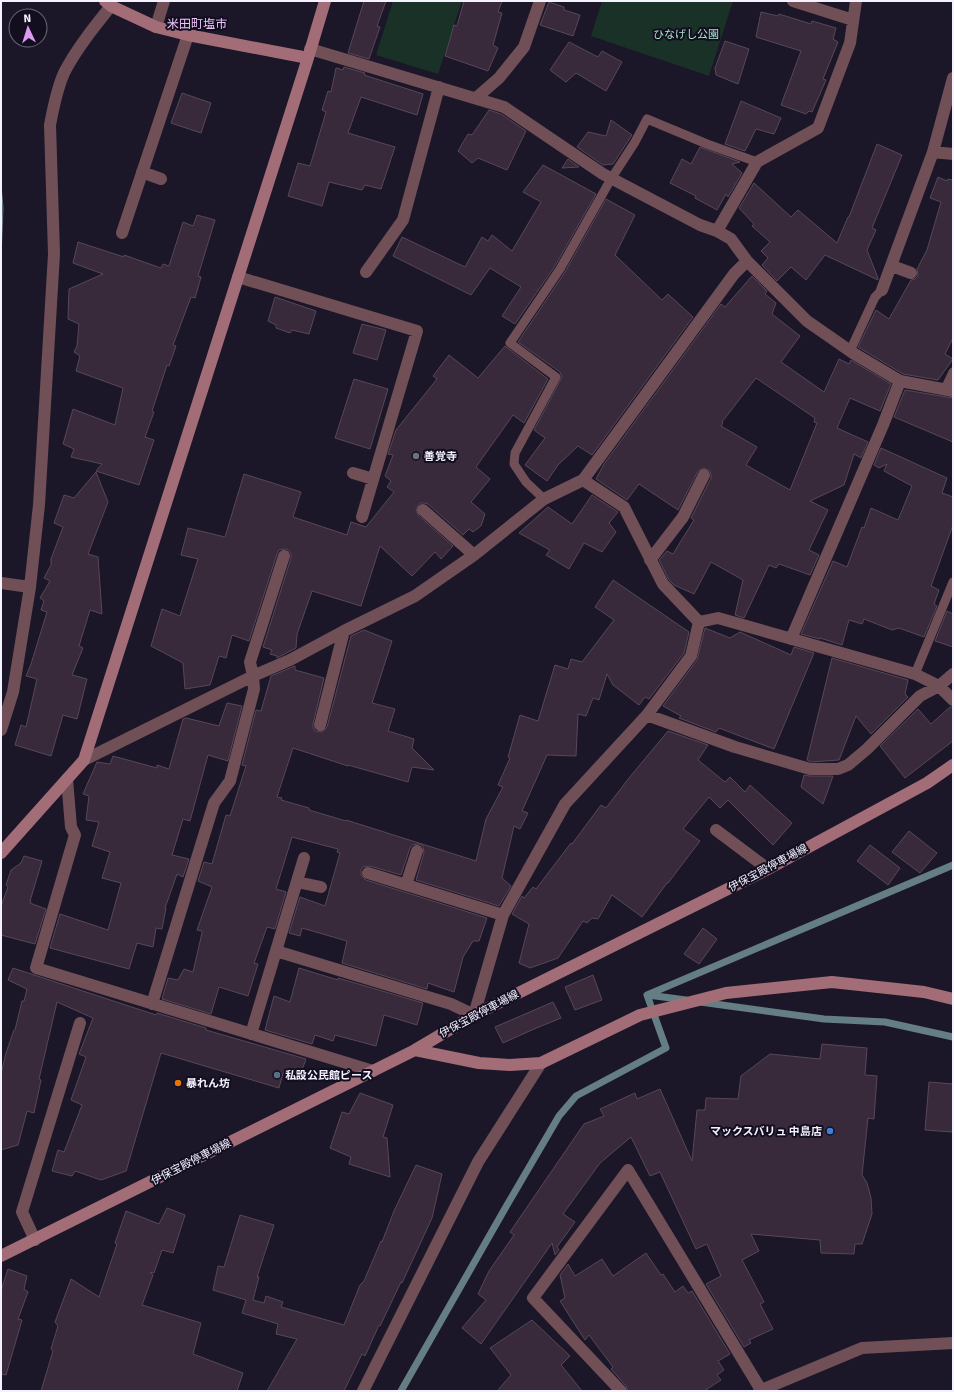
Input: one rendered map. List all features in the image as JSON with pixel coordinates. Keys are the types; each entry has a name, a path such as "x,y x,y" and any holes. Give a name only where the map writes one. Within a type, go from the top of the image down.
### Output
{"street":[{"path":"156,27 164,1"},
{"path":"84,760 309,53 324,1"},
{"path":"476,98 499,78 524,47 540,1"},
{"path":"792,1 853,20"},
{"path":"717,231 757,162 818,128 850,43 856,1"},
{"path":"1,730 13,692 30,587 39,505 54,254 50,125 53,108 64,72 108,3 156,27 188,35 309,53 439,87 504,107 611,179 700,225 717,231 731,239 747,261 807,321 850,351 900,382 949,390"},
{"path":"122,233 188,35"},
{"path":"882,290 948,112 953,78"},
{"path":"366,272 402,220 439,87"},
{"path":"933,152 953,154"},
{"path":"142,172 161,179"},
{"path":"1,853 84,760 253,676 290,660 344,631 415,596 474,555 544,499 583,480 734,274 747,261"},
{"path":"892,266 910,273"},
{"path":"238,276 417,331 362,517"},
{"path":"791,639 900,382"},
{"path":"353,473 374,479"},
{"path":"650,560 683,517 704,475"},
{"path":"583,480 624,507 663,584 699,622"},
{"path":"424,510 474,555"},
{"path":"152,1004 214,803 230,781 254,690 250,662 284,556"},
{"path":"1,583 30,587"},
{"path":"699,622 718,618 915,674 939,686 953,700"},
{"path":"276,951 451,1004 474,1015 503,915 565,804 647,714 691,656 699,622"},
{"path":"320,725 344,631"},
{"path":"647,714 735,747 810,769 838,769 848,765 867,749 920,696 939,686 953,674"},
{"name":"伊保宝殿停車場線","path":"1,1256 415,1050 474,1015 768,870 927,783 953,765"},
{"path":"67,779 71,827 75,835 36,968 373,1071"},
{"path":"716,830 768,870"},
{"path":"406,885 417,850"},
{"path":"251,1034 304,858"},
{"path":"368,874 503,915"},
{"path":"297,882 321,887"},
{"path":"415,1050 479,1063 510,1065 541,1063 640,1015 726,993 832,982 924,992 953,999"},
{"path":"34,1240 22,1212 80,1023"},
{"path":"363,1391 478,1162 541,1063"},
{"path":"621,1391 533,1298 628,1170 760,1391 862,1348 953,1343"}],"lane":[{"path":"544,499 526,482 514,464 516,453 556,377 510,343 560,269 647,119 707,144 757,162"},
{"path":"850,351 875,297 882,290"},
{"path":"949,390 953,372"},
{"path":"915,674 953,582"}],"green space":[{"path":"393,1 462,1 438,74 376,55"},
{"name":"ひなげし公園","path":"602,1 733,1 709,76 591,36"}],"shaded area":[{"path":"1,185 3,208 1,257"}],"building":[{"path":"364,1 386,1 377,26 380,27 369,59 348,53"},
{"path":"464,1 502,1 498,12 502,13 493,45 498,48 488,71 445,56 454,25 457,26"},
{"path":"549,2 564,7 564,10 580,15 573,36 540,25"},
{"path":"761,12 778,16 779,14 811,24 812,21 836,28 833,39 838,42 823,79 826,80 812,112 809,111 806,114 781,105 801,51 756,37"},
{"path":"725,41 749,49 738,84 716,75 715,68"},
{"path":"569,42 598,57 602,51 622,62 606,91 576,73 566,82 550,70"},
{"path":"344,67 423,94 417,115 361,97 348,133 395,147 381,189 365,185 362,190 329,182 322,206 288,196 298,163 310,166 326,112 322,110 328,91 331,92 336,68 343,70"},
{"path":"182,93 211,103 201,133 171,123"},
{"path":"741,101 781,118 774,134 756,129 745,151 725,144"},
{"path":"489,110 501,114 526,131 507,170 478,158 472,163 458,151 468,134 472,135"},
{"path":"611,120 632,135 613,164 603,165 577,147 588,132 606,136"},
{"path":"877,144 902,155 872,228 876,230 867,250 878,280 825,255 806,280 791,267 777,281 762,265 768,258 761,251 770,242 752,226 754,224 739,208 754,183 791,217 798,210 837,243 849,217"},
{"path":"700,147 740,162 732,164 742,173 728,197 726,194 717,210 695,198 696,196 670,183 682,159 691,164"},
{"path":"568,159 579,167 562,168"},
{"path":"543,165 596,194 555,266 515,324 502,316 521,287 490,268 471,295 393,256 402,237 465,267 482,237 488,241 492,235 512,251 541,202 523,192"},
{"path":"938,177 947,181 948,179 953,180 953,338 945,354 953,359 938,380 903,374 858,347 876,310 889,319 911,280 918,276 917,269 927,250 941,202 930,198"},
{"path":"606,199 635,215 615,255 662,300 668,294 693,317 592,455 578,446 558,465 547,481 525,465 545,438 534,430 562,377 560,372 518,342 565,272"},
{"path":"197,215 215,220 198,276 201,277 195,298 191,297 173,345 176,346 169,366 167,365 152,411 154,412 145,437 154,440 139,485 96,471 102,464 71,457 74,449 63,444 73,409 115,425 123,388 76,371 80,356 74,352 77,346 79,324 68,319 69,289 103,274 73,263 78,242 124,257 124,255 161,268 163,264 169,266 183,222 193,226"},
{"path":"752,276 767,291 765,294 776,303 772,314 800,336 781,362 824,392 839,359 849,364 851,360 891,384 880,411 850,398 837,428 868,442 861,458 854,454 844,485 810,501 828,510 809,550 819,555 810,575 779,564 776,568 769,565 744,618 735,615 743,580 711,562 694,594 674,585 669,580 659,560 667,551 673,554 694,520 691,518 711,478 710,471 704,468 698,471 678,510 639,484 627,500 596,479 604,464 721,304 725,307","holes":["756,378 815,418 814,422 817,423 790,490 746,465 757,447 721,426 723,423 722,422"]},
{"path":"275,297 316,311 309,334 292,330 290,333 276,328 276,325 268,321"},
{"path":"362,324 386,330 377,360 353,353"},
{"path":"505,346 548,379 524,423 513,415 476,467 490,479 471,502 485,514 481,526 473,532 469,529 463,535 428,504 420,503 416,509 418,515 453,546 441,559 435,552 412,576 380,546 361,606 312,591 297,634 296,648 277,658 277,656 270,654 272,650 263,647 291,558 291,554 286,549 279,550 249,641 232,635 226,658 219,656 210,685 185,689 183,663 151,646 162,609 180,616 198,559 181,555 188,528 225,537 244,474 301,492 293,517 347,535 351,522 366,527 394,492 387,487 391,481 385,476 393,455 388,454 396,430 437,379 433,376 449,355 478,378"},
{"path":"354,379 388,389 370,449 335,438"},
{"path":"905,390 953,398 953,442 894,417"},
{"path":"881,448 947,478 942,493 953,497 953,525 931,586 939,590 934,604 937,606 924,637 899,628 892,630 864,619 862,624 849,620 842,645 801,634 833,561 847,567 871,508 898,520 912,486 884,471 887,464 879,468 874,465"},
{"path":"96,472 108,502 88,554 98,557 102,614 90,610 79,646 83,648 72,675 87,679 77,719 63,715 51,756 15,745 21,725 26,727 37,679 26,676 47,612 41,610 44,601 40,598 50,581 44,578 51,565 51,559 63,527 54,523 64,495 74,498"},
{"path":"592,495 618,512 609,523 616,532 602,552 584,543 569,569 546,555 550,550 519,533 548,507 572,524"},
{"path":"613,580 689,632 684,653 649,699 645,697 639,705 613,685 607,674 599,700 593,698 586,716 578,714 576,756 547,755 522,811 528,813 520,829 514,826 502,878 511,886 499,906 416,880 424,853 423,846 419,844 412,845 410,848 401,875 370,866 363,867 361,870 361,875 366,880 487,918 479,941 473,941 463,957 454,992 428,983 427,989 342,963 347,941 302,928 300,936 289,933 300,897 325,906 340,853 337,852 338,849 292,837 276,889 286,892 275,929 267,927 254,963 258,964 248,996 219,987 211,1014 162,999 168,978 178,980 184,969 193,972 202,933 202,931 197,930 212,887 198,881 204,862 212,864 226,815 230,816 246,766 242,765 256,710 261,711 271,676 295,666 295,670 324,678 313,724 315,731 322,732 327,727 351,636 364,630 392,641 372,703 395,709 388,731 414,739 412,748 434,770 412,767 408,782 348,766 293,748 277,797 282,798 281,800 309,808 309,810 346,820 476,861 486,819 503,787 498,785 510,758 508,757 520,715 538,721 555,665 568,669 571,659 582,662 614,620 595,607"},
{"path":"947,611 953,614 953,647 935,641"},
{"path":"705,628 730,638 740,632 791,655 794,647 814,653 774,749 719,728 716,732 679,718 681,716 663,706 697,660"},
{"path":"832,658 908,680 905,694 908,697 871,734 856,716 839,760 811,762 807,760"},
{"path":"227,703 242,706 228,761 208,755 190,821 183,819 172,855 189,859 183,877 177,874 165,908 162,929 156,928 153,947 137,943 129,969 50,948 60,914 108,930 121,883 102,878 110,852 92,846 99,822 86,820 89,796 83,794 97,762 110,764 113,756 157,768 157,765 169,769 183,719 186,718 219,726"},
{"path":"950,707 953,707 953,741 905,778 880,746 918,709 931,724"},
{"path":"668,731 708,745 698,760 725,782 730,777 745,792 750,785 792,823 773,845 728,800 720,808 709,797 683,829 700,841 642,917 612,895 598,919 592,918 587,923 583,921 558,958 530,968 519,963 529,924 512,914 522,896 524,898 533,887 536,889 601,805 606,808"},
{"path":"804,775 833,776 823,804 801,787"},
{"path":"909,831 937,853 920,873 892,852"},
{"path":"870,845 900,868 888,885 857,861"},
{"path":"24,856 42,861 30,901 30,903 46,909 35,944 1,935 1,906 8,887 6,885 11,870 21,863"},
{"path":"703,928 717,939 699,964 684,954"},
{"path":"13,968 156,1015 157,1013 206,1028 206,1030 306,1059 302,1070 294,1076 283,1073 279,1088 161,1053 126,1171 101,1180 75,1171 72,1176 52,1171 58,1150 64,1152 82,1105 71,1100 86,1057 79,1054 93,1018 57,1002 39,1079 41,1080 34,1113 27,1111 18,1145 1,1150 1,1074 6,1053 15,1030 22,1001 24,1001 27,989 8,980"},
{"path":"299,968 423,1003 417,1025 384,1015 376,1046 335,1035 333,1041 315,1035 312,1044 265,1030 274,996 290,1002"},
{"path":"593,975 602,1000 575,1010 565,987"},
{"path":"553,1002 561,1018 503,1043 495,1027"},
{"path":"822,1044 867,1048 865,1075 877,1076 874,1119 868,1118 862,1175 867,1183 871,1198 872,1214 862,1244 855,1244 854,1254 821,1253 820,1240 751,1234 759,1251 742,1260 764,1302 760,1304 773,1329 749,1340 751,1343 744,1347 706,1284 721,1276 707,1244 696,1249 660,1172 650,1176 631,1137 600,1163 563,1214 575,1222 557,1247 559,1250 555,1255 552,1243 481,1344 462,1328 486,1300 478,1294 489,1271 514,1235 510,1232 584,1124 604,1116 600,1109 635,1093 637,1099 660,1089 692,1161 697,1110 705,1110 706,1098 738,1099 741,1076 770,1054 820,1059"},
{"path":"929,1082 953,1084 953,1132 925,1130"},
{"path":"360,1093 393,1105 383,1137 387,1138 390,1177 349,1164 351,1157 330,1148 342,1112 349,1114"},
{"path":"416,1165 442,1174 432,1218 402,1283 401,1282 380,1326 379,1325 365,1356 362,1354 344,1391 267,1391 297,1339 276,1334 278,1324 242,1313 246,1300 213,1290 218,1266 224,1267 240,1215 274,1225 257,1277 259,1277 253,1300 264,1303 266,1296 283,1302 281,1307 344,1325 360,1285 364,1281 394,1211"},
{"path":"167,1208 185,1215 173,1253 162,1250 154,1273 150,1272 153,1275 142,1305 201,1323 193,1354 243,1373 237,1391 41,1391 53,1351 51,1349 58,1326 55,1322 71,1279 99,1297 117,1244 115,1243 126,1211 159,1224"},
{"path":"646,1253 675,1292 683,1286 688,1293 692,1291 730,1354 718,1361 724,1370 717,1375 721,1380 704,1391 628,1391 626,1386 611,1369 613,1367 589,1335 585,1340 560,1301 565,1298 560,1275 568,1264 575,1276 602,1259 613,1276"},
{"path":"8,1269 27,1276 24,1289 28,1292 18,1319 22,1320 6,1375 1,1374 1,1291"},
{"path":"532,1320 570,1356 561,1365 582,1391 497,1391 511,1375 490,1348"}],"waterway":[{"path":"647,995 953,865"},
{"path":"401,1391 559,1116 576,1096 666,1048 647,995"},
{"path":"648,995 686,1000"},
{"path":"700,1002 824,1019 885,1022 953,1037"}],"place":[{"name":"善覚寺","path":"416,456"},
{"name":"私設公民館ピース","path":"277,1075"},
{"name":"暴れん坊","path":"178,1083"},
{"name":"マックスバリュ 中島店","path":"830,1131"}],"district":[{"name":"米田町塩市","path":"197,24"}]}
